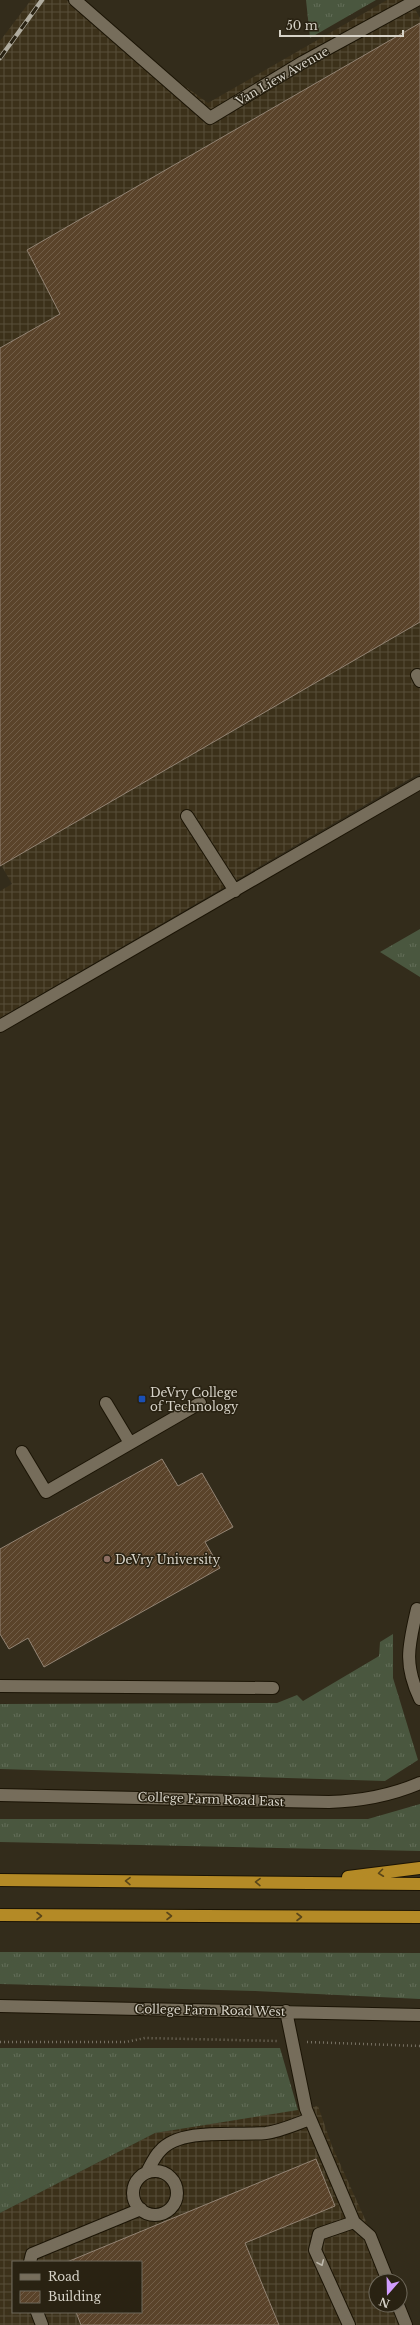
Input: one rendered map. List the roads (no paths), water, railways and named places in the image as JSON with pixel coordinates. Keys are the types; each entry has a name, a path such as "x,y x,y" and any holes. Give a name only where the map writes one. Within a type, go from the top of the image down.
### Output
{"highway":[{"path":"297,1883 420,1868"},
{"path":"0,1880 420,1884"},
{"path":"0,1915 420,1917"}],"street":[{"name":"Van Liew Avenue","path":"75,0 210,118 303,64 367,30 417,0"},
{"path":"0,1026 420,783"},
{"path":"187,816 235,891"},
{"path":"106,1403 130,1444"},
{"path":"22,1452 46,1492 200,1403"},
{"path":"417,1608 407,1659 412,1680 420,1699"},
{"path":"0,1686 273,1688"},
{"name":"College Farm Road East","path":"0,1795 329,1802 368,1799 403,1790 420,1783"},
{"name":"College Farm Road West","path":"0,2006 420,2015"},
{"path":"286,2011 306,2109 354,2222 370,2236 385,2273"},
{"path":"147,2172 155,2170 168,2175 177,2186 177,2193 173,2206 162,2214 148,2213 141,2209 134,2196 134,2189 136,2182 147,2172 160,2150 174,2141 205,2134 241,2135 269,2132 310,2119"},
{"path":"30,2261 32,2254 141,2209"},
{"path":"349,2325 316,2250 319,2234 354,2222"},
{"path":"37,2313 42,2325"},
{"path":"401,2313 406,2325"}],"railway":[{"path":"0,58 42,0"}],"place":[{"name":"DeVry College of Technology","path":"142,1399"},
{"name":"DeVry University","path":"107,1559"}]}
